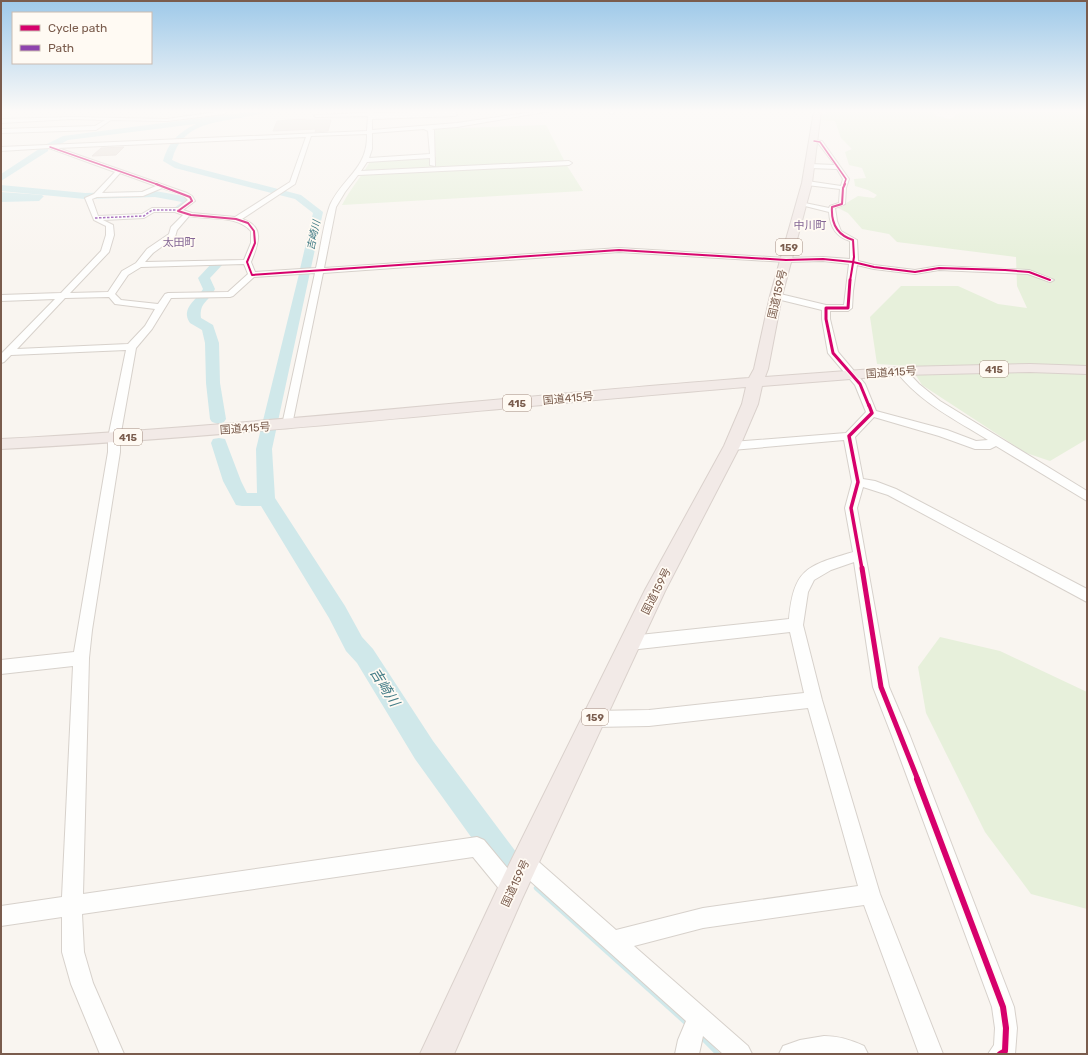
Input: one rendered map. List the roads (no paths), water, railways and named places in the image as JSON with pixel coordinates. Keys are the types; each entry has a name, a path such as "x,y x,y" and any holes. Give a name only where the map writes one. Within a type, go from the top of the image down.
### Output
{"highway":[{"name":"国道159号","path":"437,1054 512,889 655,590 732,446 750,404 755,382 761,369 776,296 807,183 811,160"},
{"name":"国道415号","path":"1,444 114,438 283,425 755,382 901,371 1030,368 1087,370"}],"street":[{"path":"88,160 190,197"},
{"path":"237,219 293,182 300,160"},
{"path":"283,425 321,270 333,207 338,197 365,160"},
{"path":"432,160 433,169"},
{"path":"776,296 826,308 848,308 854,245 853,240 842,236 834,221 832,206 842,204 843,188 846,179 834,160"},
{"path":"356,173 569,163"},
{"path":"810,166 839,167"},
{"path":"1,360 105,252 110,235 109,225 96,218 88,198 93,196 119,171"},
{"path":"807,183 843,188"},
{"path":"143,194 161,186"},
{"path":"93,196 157,193 190,197"},
{"path":"96,218 144,216 152,210 180,210 192,201 190,197"},
{"path":"800,204 832,212"},
{"path":"180,210 178,211 187,215 237,219 251,224 254,228 256,237 255,247 247,262 252,275"},
{"path":"111,294 125,273 139,264 150,251 172,235 174,229 187,215"},
{"path":"112,1054 82,984 73,952 72,906 84,630 114,452 114,438 131,347 149,327 168,296 230,294 252,275 619,250 786,260 823,259 853,262 871,267 915,272 939,268 1019,271 1039,275 1050,280"},
{"path":"139,264 247,262"},
{"path":"1,298 111,294"},
{"path":"111,294 118,302 160,307"},
{"path":"826,308 826,319 833,353 860,384 872,413"},
{"path":"10,352 131,347"},
{"path":"901,371 915,386 936,404 1087,497"},
{"path":"872,413 943,433 975,445 990,445 995,440"},
{"path":"732,446 849,436 872,413"},
{"path":"849,436 858,482 851,508 881,687 901,736 1003,1007 1006,1028 1005,1051 1002,1054"},
{"path":"858,482 871,484 892,492 1087,596"},
{"path":"860,555 820,569 808,576 798,599 796,625 814,700 870,894 931,1054"},
{"path":"630,643 796,625"},
{"path":"1,667 82,658"},
{"path":"594,719 649,718 814,700"},
{"path":"1,916 477,847 512,889"},
{"path":"525,863 740,1054"},
{"path":"612,941 704,918 870,894"},
{"path":"687,1054 690,1040 699,1018"},
{"path":"792,1054 820,1047 836,1047 856,1054"}],"water":[{"path":"1,192 44,196 39,201 1,202"}],"waterway":[{"name":"吉崎川","path":"1,178 28,160"},
{"name":"吉崎川","path":"167,160 178,166 298,197 318,212 306,269"},
{"name":"吉崎川","path":"1,188 85,196 155,194 189,200 179,208"},
{"name":"吉崎川","path":"217,264 204,278 209,289 196,304 194,313 195,320 208,328 212,343 213,383 218,419"},
{"name":"吉崎川","path":"266,499 264,449 305,274"},
{"name":"吉崎川","path":"219,443 232,481 242,500 266,499"},
{"name":"吉崎川","path":"266,499 337,612 354,644 365,656 424,750 512,870"},
{"path":"536,888 687,1024"},
{"path":"700,1036 718,1054"}],"district":[{"name":"中川町","path":"810,225"},
{"name":"太田町","path":"179,242"}]}
